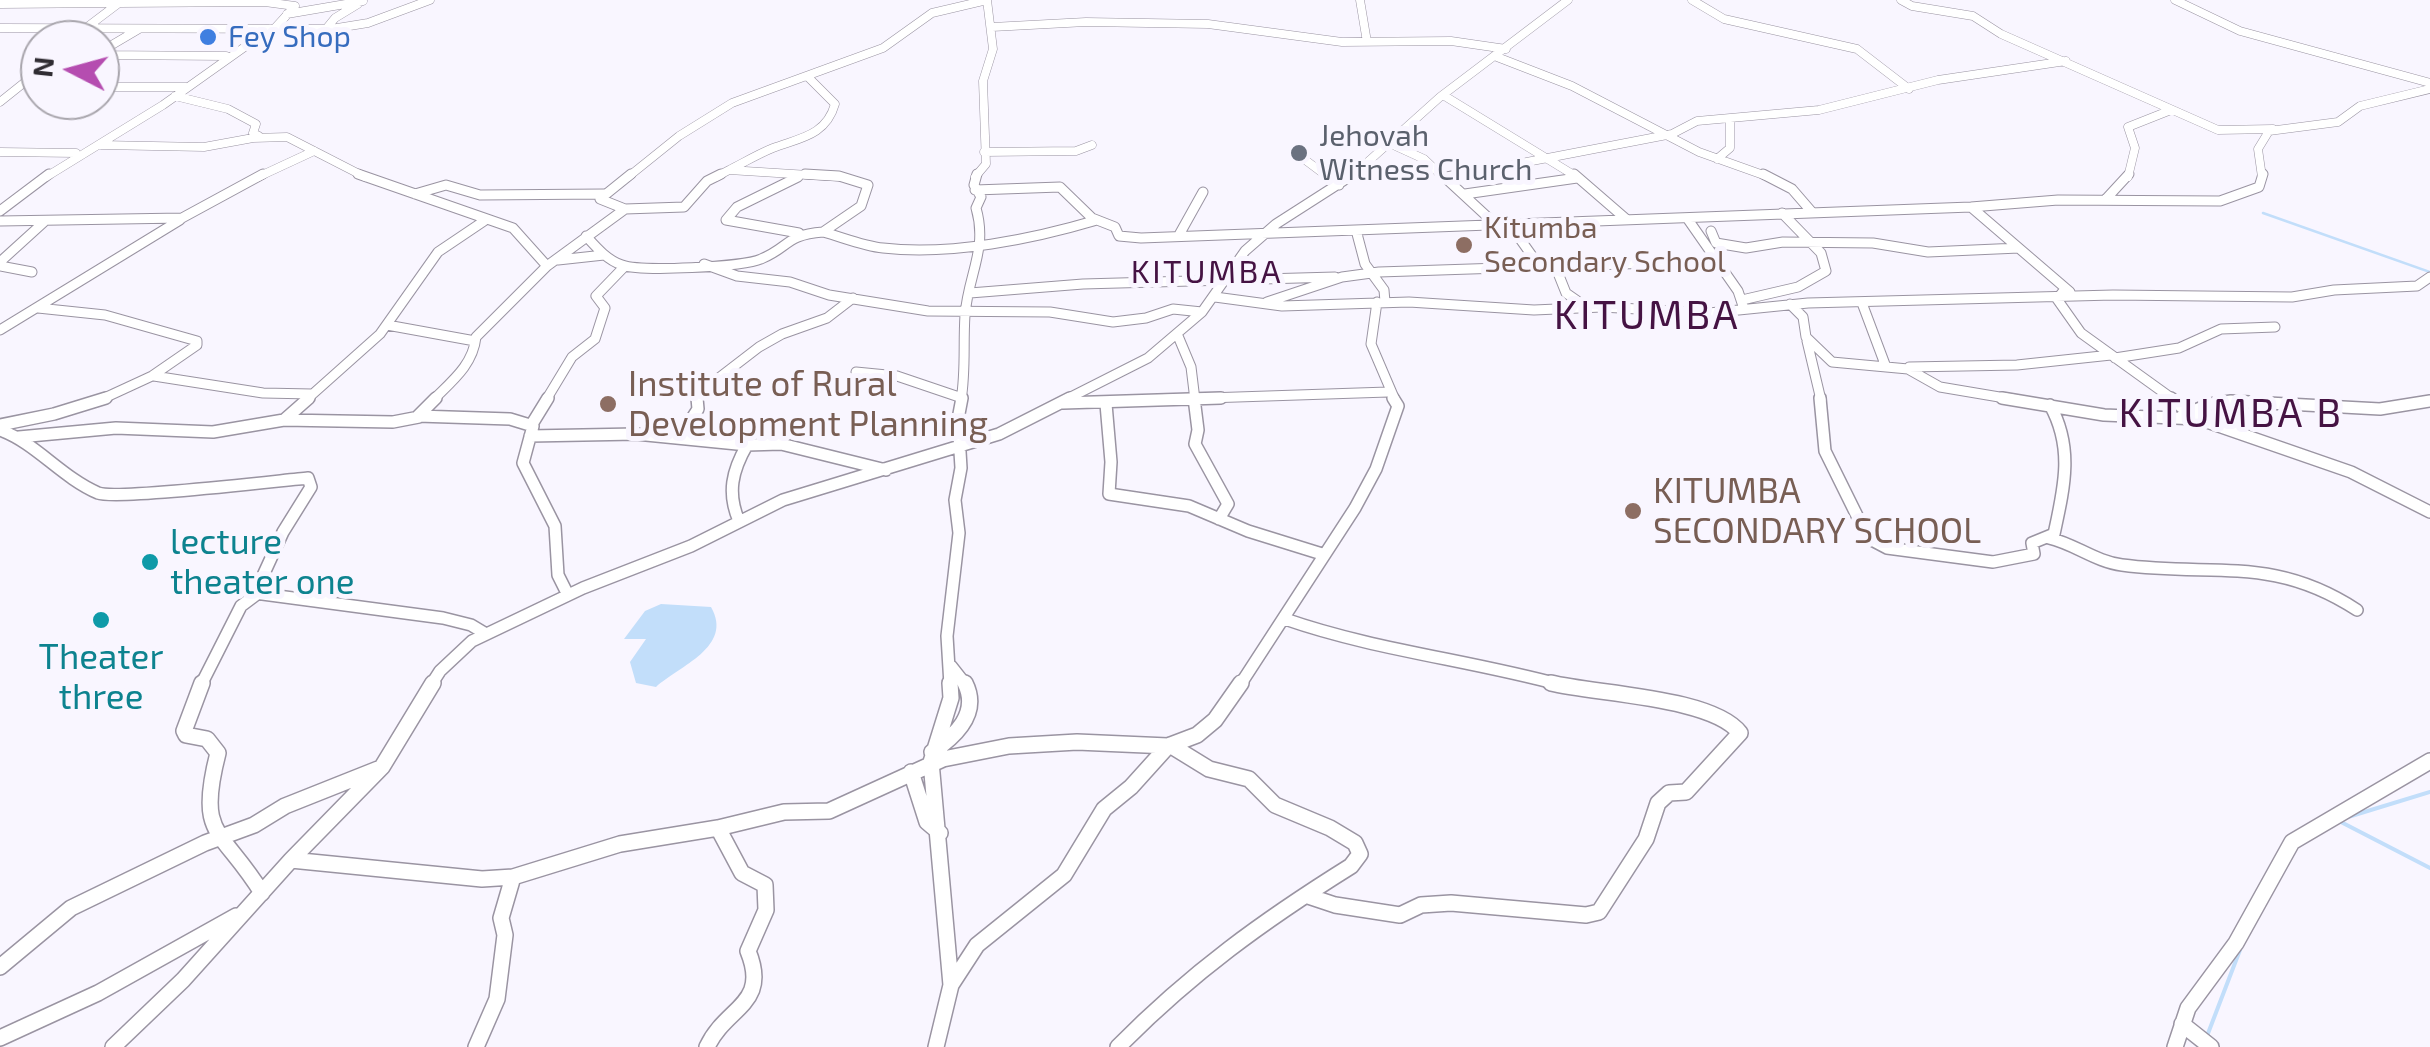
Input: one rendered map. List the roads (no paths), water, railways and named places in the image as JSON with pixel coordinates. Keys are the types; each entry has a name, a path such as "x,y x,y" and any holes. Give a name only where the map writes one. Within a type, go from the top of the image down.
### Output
{"street":[{"path":"326,29 334,18 364,0"},
{"path":"288,14 364,0"},
{"path":"120,28 326,29 368,23 430,0"},
{"path":"415,194 448,186 480,195 604,194 704,119 747,96 888,46 927,16 987,0 992,27 991,62 983,81 986,166 976,176 976,190 981,197 976,208 983,232 965,314 967,367 959,448 961,468 955,500 959,533 947,636 951,666 948,712 931,757 940,833 942,922 951,985"},
{"path":"1360,0 1368,30 1366,42"},
{"path":"112,1047 183,980 291,860 382,767 440,672 460,650 568,595 644,567 783,500 999,434 1148,358 1202,312 1245,251 1266,233 1339,185 1443,95 1568,0"},
{"path":"1692,0 1724,19 1857,49 1909,90"},
{"path":"1901,0 1912,6 1973,16 2001,34 2222,132 2338,122 2360,106 2430,86"},
{"path":"2175,0 2240,31 2430,86"},
{"path":"0,4 281,1 295,6 272,28 228,55 175,96 101,145 82,153 0,211"},
{"path":"93,20 119,4"},
{"path":"992,27 1098,22 1201,24 1366,42 1447,41 1501,53 1664,135 1788,186 1810,211"},
{"path":"120,41 140,28"},
{"path":"120,54 228,55"},
{"path":"1447,178 1664,135 1686,130 1698,121 1819,110 1990,70 2066,60"},
{"path":"604,194 602,201 625,209 684,208 707,181 775,147 803,141 831,118 836,104 807,76"},
{"path":"120,87 186,86"},
{"path":"1443,95 1548,156 1626,220"},
{"path":"175,96 234,111 256,124 253,134 263,137"},
{"path":"2106,200 2123,186 2134,167 2137,142 2128,127 2171,110"},
{"path":"1718,159 1730,148 1730,120"},
{"path":"976,190 1060,187 1123,237 1354,232 1493,222 2106,200 2220,201 2257,189 2262,175 2258,149 2274,128"},
{"path":"101,145 204,147 287,137 316,150 338,166 484,221 513,228 550,263"},
{"path":"1389,143 1415,152 1493,222"},
{"path":"984,152 1081,151 1092,145"},
{"path":"0,330 182,218 289,160 316,150"},
{"path":"0,152 82,153"},
{"path":"1304,159 1339,185"},
{"path":"729,170 838,176 870,187 861,206 824,232"},
{"path":"802,176 737,207 726,220 800,234 824,232 884,248 980,246 1051,234 1098,220"},
{"path":"1465,194 1577,178"},
{"path":"1179,235 1203,192"},
{"path":"1971,207 2065,289 2086,298"},
{"path":"419,418 418,414 466,367 474,341 550,263 625,209"},
{"path":"1743,305 1766,293 1802,286 1826,271 1826,262 1811,241 1789,224 1782,212"},
{"path":"0,221 182,218"},
{"path":"1688,218 1743,305"},
{"path":"284,420 388,324 438,252 484,221"},
{"path":"0,264 44,222"},
{"path":"1508,222 1515,228 1520,243 1560,275 1566,293 1588,307"},
{"path":"1711,230 1716,243 1730,247 1811,241 1882,244 1928,252 2019,248"},
{"path":"936,1047 951,985 977,945 1064,875 1104,809 1169,746 1196,735 1215,720 1355,508 1382,453 1397,403 1375,365 1368,331 1381,302 1382,287 1370,273 1354,232"},
{"path":"586,236 604,255 624,267 732,265 762,259 800,234"},
{"path":"550,263 604,255"},
{"path":"970,293 1083,284 1226,282 1370,273 1654,263 1719,265"},
{"path":"0,264 32,272"},
{"path":"704,264 737,276 790,282 912,310 965,314 1037,312 1119,322 1173,310 1202,312"},
{"path":"568,595 558,574 555,526 523,463 531,430 572,358 594,338 605,308 596,296 624,267"},
{"path":"1726,276 1790,304 1803,317 1823,409 1825,451 1868,538 1887,548 1993,562 2034,554 2032,544 2054,534 2069,455 2050,404"},
{"path":"1263,303 1342,277"},
{"path":"1215,297 1282,306 1381,302 1709,313 1743,305 2292,297 2334,290 2417,286 2430,277"},
{"path":"2057,300 2065,289"},
{"path":"680,437 698,409 698,396 726,368 784,333 820,324 853,298"},
{"path":"2057,300 2065,314 2189,416"},
{"path":"1862,303 1886,367"},
{"path":"0,428 133,390 197,342 106,315 38,308"},
{"path":"388,324 474,341"},
{"path":"1806,337 1832,362 1900,368 2113,356 2179,348 2221,329 2275,328"},
{"path":"1178,336 1190,360 1195,444 1228,504 1219,519"},
{"path":"1900,368 1920,374 1940,388 2104,415 2189,416 2351,472 2430,512"},
{"path":"856,372 897,376 962,398"},
{"path":"154,376 263,394 313,394"},
{"path":"1059,403 1388,392"},
{"path":"2189,416 2210,404 2232,400 2380,409 2430,401"},
{"path":"1106,404 1103,418 1111,464 1106,487 1109,494 1182,504 1322,554"},
{"path":"20,437 116,428 214,432 284,420 510,418 531,430 680,437 747,446 763,442 886,470"},
{"path":"0,428 20,437 52,467 102,494 308,478 311,487 264,569 254,591 257,594"},
{"path":"740,521 729,496 733,469 747,446"},
{"path":"2049,538 2118,565 2286,572 2316,582 2357,610"},
{"path":"262,893 238,854 219,838 206,804 218,753 204,737 186,735 185,722 240,606 257,594 443,618 471,625 486,634"},
{"path":"1285,619 1334,636 1458,659 1586,692 1623,692 1698,710 1736,727 1740,734 1719,762 1704,769 1686,792 1669,793 1658,802 1646,839 1599,912 1562,914 1451,903 1421,905 1400,916 1335,905 1308,896"},
{"path":"291,860 482,880 512,876 620,844 718,828 784,812 829,811 912,772 931,757 1070,742 1169,746 1209,769 1249,779 1276,806 1355,843 1358,860 1258,925 1174,989 1118,1047"},
{"path":"2175,1047 2188,1008 2236,943 2292,842 2430,761"},
{"path":"0,968 72,908 254,825 285,806 382,767"},
{"path":"912,772 927,822 940,833"},
{"path":"707,1047 712,1034 740,1010 753,988 756,974 748,951 766,915 769,898 765,885 742,873 718,828"},
{"path":"476,1047 496,999 505,935 501,918 512,876"},
{"path":"0,1038 98,993 244,912"},
{"path":"2182,1024 2211,1047"}],"water":[{"path":"661,604 711,607 716,621 710,644 701,654 656,687 636,683 630,662 646,639 624,639 645,611"}],"waterway":[{"path":"2263,213 2430,272"},
{"path":"2348,817 2430,792"},
{"path":"2339,821 2430,868"},
{"path":"2207,1036 2240,950"}],"place":[{"name":"Fey Shop","path":"208,37"},
{"name":"Jehovah Witness Church","path":"1299,153"},
{"name":"Kitumba Secondary School","path":"1464,245"},
{"name":"Institute of Rural Development Planning","path":"608,404"},
{"name":"KITUMBA SECONDARY SCHOOL","path":"1633,511"},
{"name":"lecture theater one","path":"150,562"},
{"name":"Theater three","path":"101,620"}],"district":[{"name":"KITUMBA","path":"1207,272"},
{"name":"KITUMBA","path":"1647,316"},
{"name":"KITUMBA B","path":"2231,414"}]}
